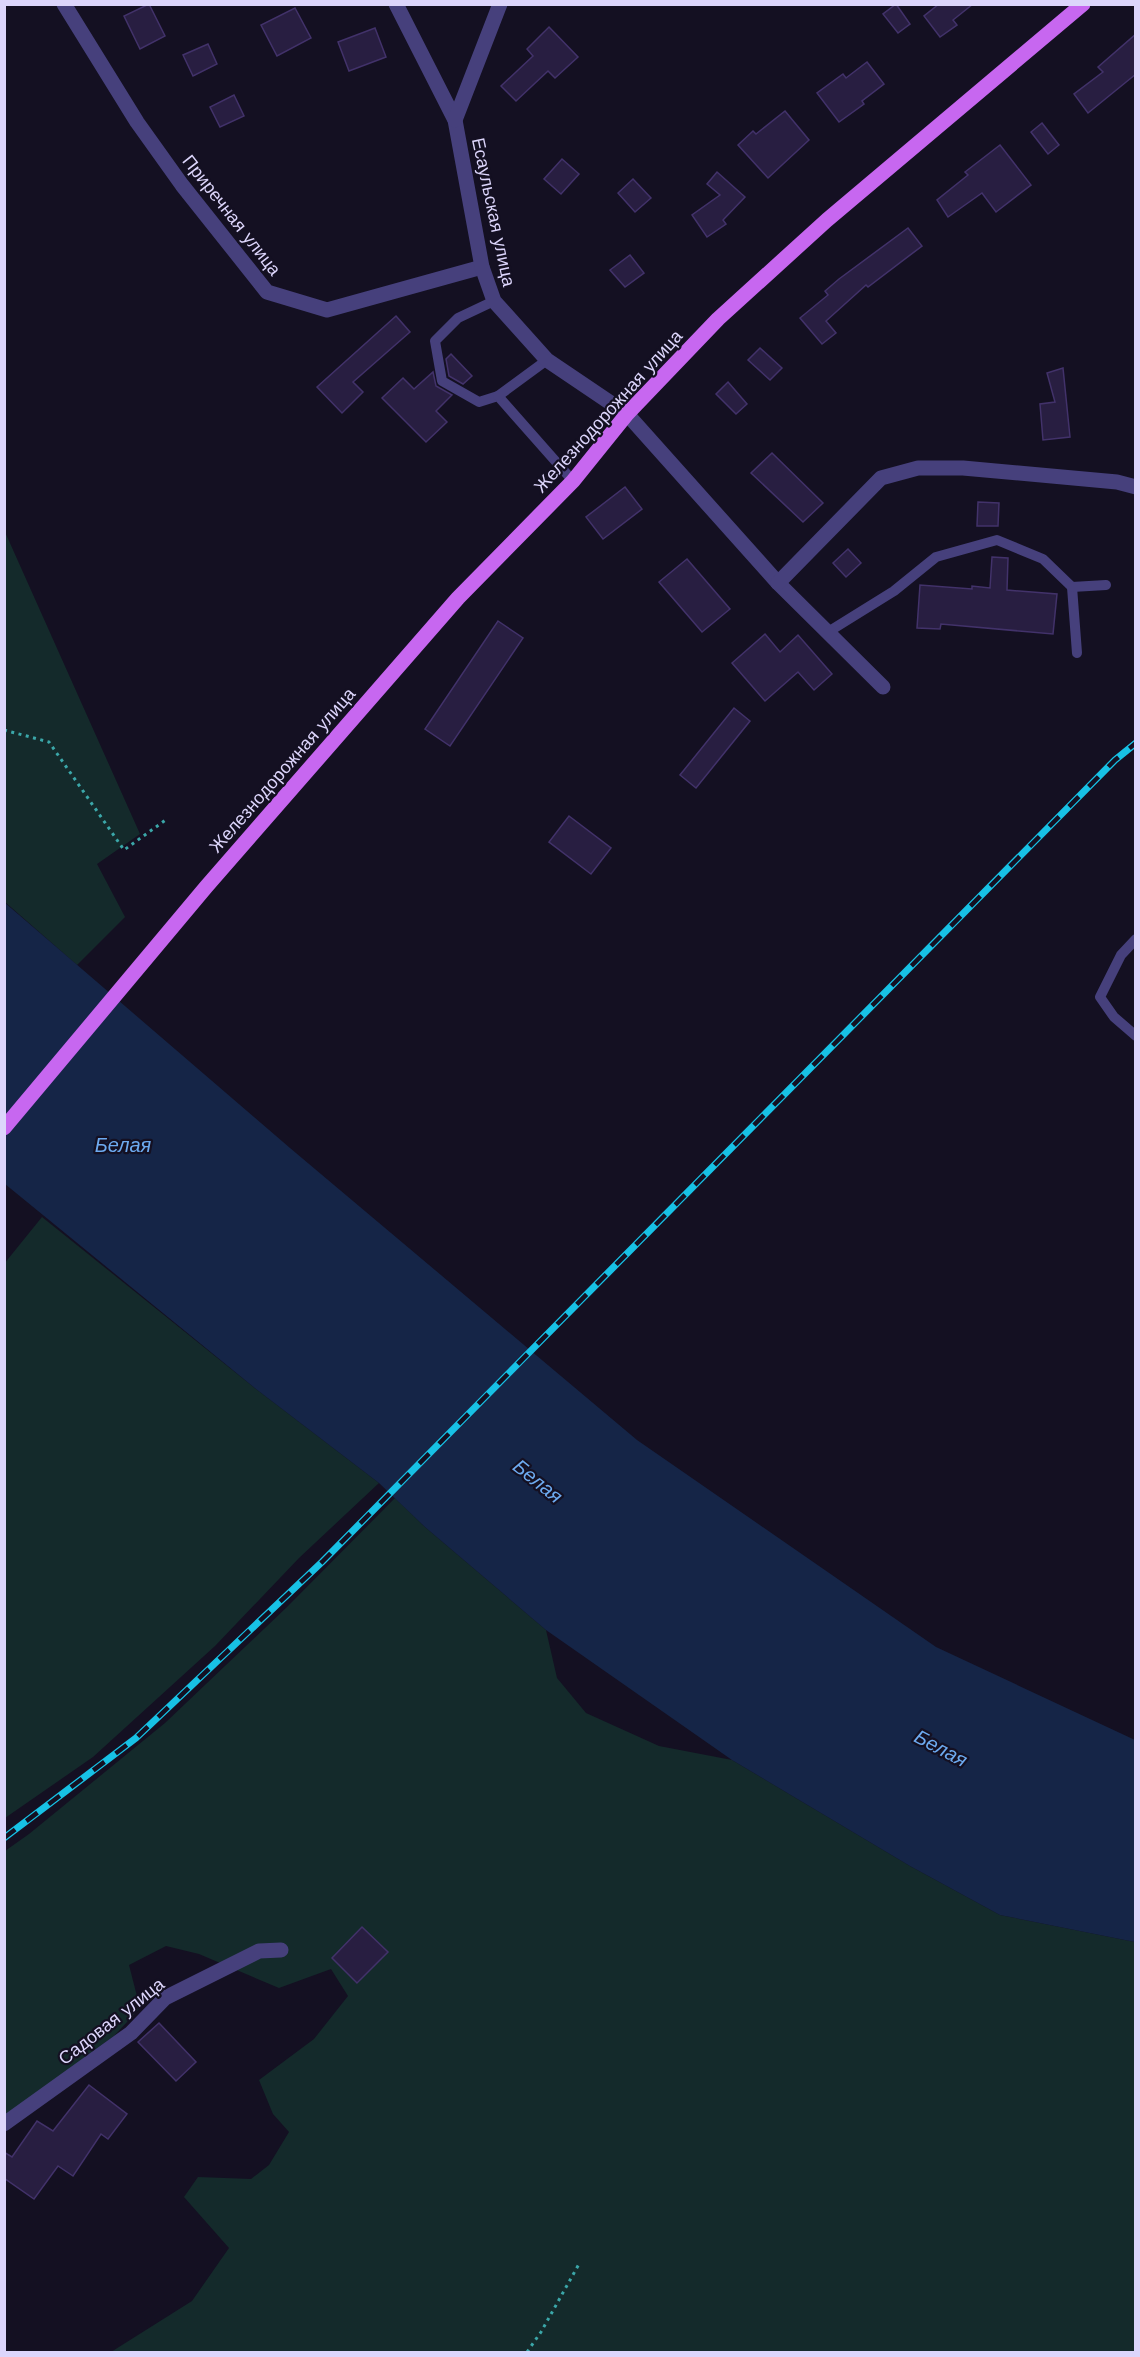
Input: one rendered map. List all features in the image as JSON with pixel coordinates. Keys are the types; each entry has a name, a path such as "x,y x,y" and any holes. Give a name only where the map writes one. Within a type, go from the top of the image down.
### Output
{"main road":[{"name":"Железнодорожная улица","path":"4,1128 206,886 459,598 573,481 627,414 718,319 827,220 1083,4"}],"street":[{"name":"Приречная улица","path":"64,4 137,122 182,185 267,292 327,310 482,267"},
{"name":"Есаульская улица","path":"396,4 455,120 482,267 494,302 548,360 627,414 778,583 883,687"},
{"path":"455,120 500,4"},
{"path":"778,583 881,478 918,468 963,468 1117,482 1136,487"},
{"name":"Садовая улица","path":"4,2124 131,2033 165,1998 259,1951 281,1950"}],"lane":[{"path":"494,302 458,318 435,341 442,381 478,402 498,396 548,360"},
{"path":"498,396 573,481"},
{"path":"828,632 894,591 936,557 997,540 1043,559 1072,587 1077,653"},
{"path":"1072,587 1106,585"},
{"path":"1136,939 1121,955 1100,997 1114,1017 1136,1036"}],"path":[{"path":"4,730 49,742 124,850 167,819"},
{"path":"527,2352 541,2332 579,2264"}],"green space":[{"path":"5,532 140,834 97,864 125,917 77,965 5,902"},
{"path":"42,1217 256,1389 379,1483 299,1558 215,1646 93,1757 5,1818 4,1264"},
{"path":"395,1498 425,1527 546,1630 557,1678 586,1713 659,1746 732,1760 910,1866 1000,1915 1135,1942 1135,2352 111,2352 192,2301 229,2248 184,2197 198,2177 251,2179 269,2165 289,2132 273,2114 259,2080 314,2039 348,1996 331,1969 279,1988 199,1954 166,1946 129,1965 140,2008 114,2036 5,2116 5,1851 165,1723 287,1607"}],"water":[{"name":"Белая","path":"4,902 290,1148 637,1440 936,1647 1135,1740 1135,1942 1000,1915 910,1866 732,1760 546,1630 425,1527 379,1483 256,1389 5,1184"}],"building":[{"path":"149,4 165,36 140,49 124,16"},
{"path":"896,4 910,24 898,33 883,14"},
{"path":"939,4 973,4 953,20 957,25 940,37 924,16"},
{"path":"295,8 311,38 277,56 261,25"},
{"path":"549,27 578,57 555,78 548,71 516,101 501,86 533,56 527,49"},
{"path":"375,28 386,57 349,71 338,42"},
{"path":"1136,34 1136,74 1088,113 1074,94 1103,72 1098,67"},
{"path":"208,44 217,64 193,76 183,55"},
{"path":"867,62 884,84 862,101 864,104 839,122 817,93 843,74 846,78"},
{"path":"234,95 244,116 220,127 210,107"},
{"path":"785,111 809,140 768,178 738,145 753,131 756,134"},
{"path":"1042,123 1059,145 1048,154 1031,132"},
{"path":"1000,145 1031,185 996,212 982,193 948,217 937,200 968,175 965,172"},
{"path":"562,159 579,174 561,194 544,179"},
{"path":"717,172 745,197 723,220 726,224 707,237 692,215 720,195 707,184"},
{"path":"633,179 651,198 635,212 618,193"},
{"path":"908,228 922,246 868,287 866,285 826,321 836,333 822,344 800,318 828,295 825,291 839,279"},
{"path":"630,255 644,273 625,287 610,270"},
{"path":"396,316 410,332 353,382 363,392 342,413 317,387"},
{"path":"760,348 782,368 770,380 748,360"},
{"path":"451,354 472,376 463,384 449,376 446,359"},
{"path":"1063,368 1070,437 1043,440 1040,404 1055,402 1047,373"},
{"path":"433,372 436,386 452,395 436,411 447,422 426,442 382,398 403,378 414,389"},
{"path":"728,382 747,404 736,414 716,394"},
{"path":"772,453 823,503 803,522 751,473"},
{"path":"625,487 642,509 603,539 586,517"},
{"path":"978,502 999,503 998,526 977,526"},
{"path":"848,549 861,563 846,577 833,563"},
{"path":"992,557 1008,558 1007,590 1057,594 1053,634 941,624 940,629 917,628 920,585 990,588"},
{"path":"687,559 730,609 702,632 659,582"},
{"path":"498,621 523,638 450,746 425,729"},
{"path":"765,634 780,652 798,635 832,674 814,690 798,672 765,701 732,663"},
{"path":"734,708 750,721 696,788 680,775"},
{"path":"569,816 611,848 591,874 549,842"},
{"path":"362,1927 388,1952 357,1983 332,1958"},
{"path":"159,2023 196,2062 176,2081 138,2042"},
{"path":"89,2085 127,2114 108,2139 101,2134 73,2176 58,2166 34,2199 4,2178 4,2152 12,2157 37,2121 53,2131"}],"railway":[{"path":"4,1838 136,1738 322,1562 1115,760 1136,743"}]}
